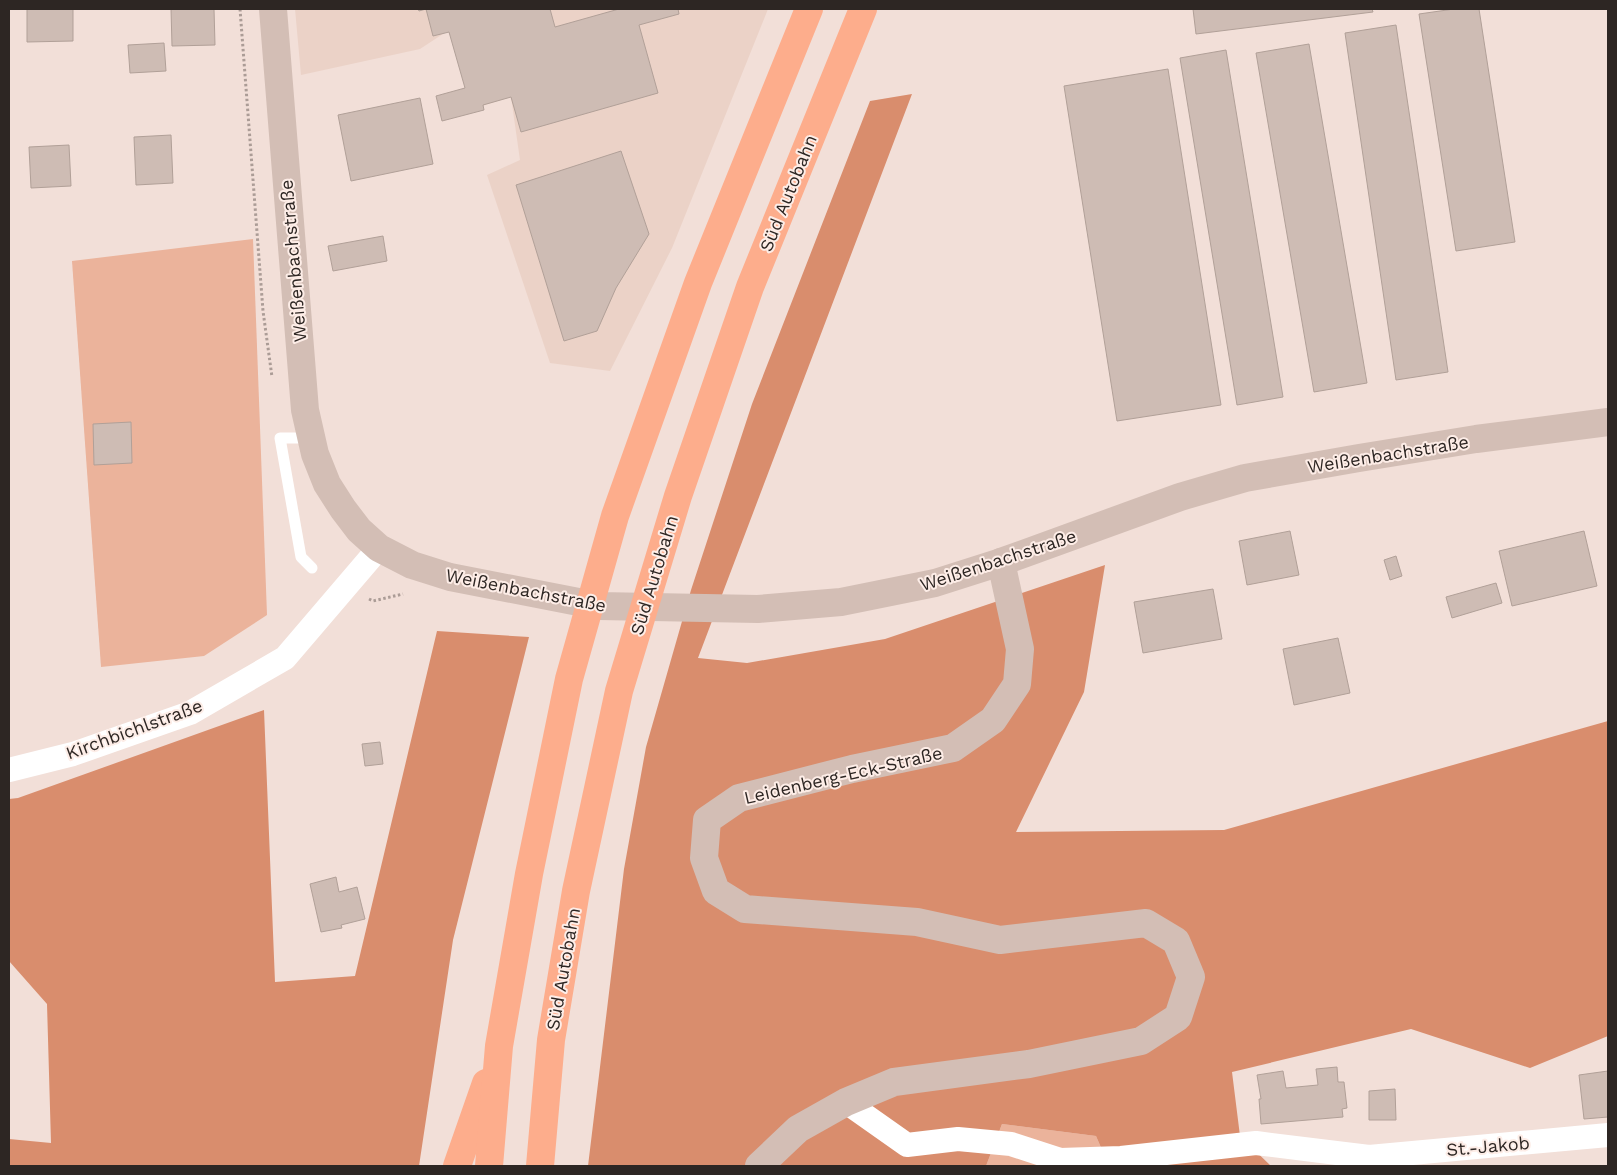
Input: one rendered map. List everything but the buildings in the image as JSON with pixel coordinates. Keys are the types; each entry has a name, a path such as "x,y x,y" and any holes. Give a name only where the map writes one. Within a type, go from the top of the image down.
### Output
{"highway":[{"path":"489,1166 499,1046 529,874 569,679 616,516 698,282 809,9"},
{"name":"Süd Autobahn","path":"540,1166 551,1040 557,1003 576,890 619,691 678,496 750,287 863,9"},
{"path":"457,1166 499,1046"}],"main road":[{"name":"Weißenbachstraße","path":"273,9 305,410 315,454 324,476 343,509 359,530 379,548 412,565 450,577 599,606 758,609 841,602 935,583 1001,562 1180,497 1245,478 1457,442 1608,422"},
{"name":"Leidenberg-Eck-Straße","path":"759,1166 798,1129 846,1102 894,1082 1029,1064 1141,1041 1178,1017 1191,977 1176,941 1146,923 1000,940 917,922 745,909 716,891 704,858 708,820 739,798 852,769 953,748 994,720 1017,684 1020,649 1001,562"}],"street":[{"name":"Kirchbichlstraße","path":"9,770 73,754 190,713 285,658 379,548"},
{"name":"St.-Jakob","path":"846,1102 907,1145 958,1139 1011,1144 1060,1160 1121,1158 1256,1142 1369,1157 1608,1135"}],"lane":[{"path":"311,438 280,438 300,557 312,568"}],"path":[{"path":"240,9 263,311 272,380"}],"shaded area":[{"path":"295,9 768,9 672,248 610,371 550,363 487,175 520,160 511,97 472,109 449,30 420,49 301,75"},
{"path":"912,94 698,658 747,663 885,639 1105,565 1084,692 1016,832 1224,830 1608,721 1608,1036 1530,1068 1411,1029 1232,1072 1240,1136 1271,1166 1109,1166 1096,1136 1002,1124 986,1166 588,1166 624,869 646,747 691,590 752,404 870,101"},
{"path":"253,239 267,615 204,656 101,667 72,261"},
{"path":"437,631 529,637 453,940 419,1166 9,1166 9,1139 51,1143 47,1004 9,961 9,799 18,798 264,710 275,982 355,976"},
{"path":"1002,1124 1096,1136 1109,1166 986,1166"}]}
